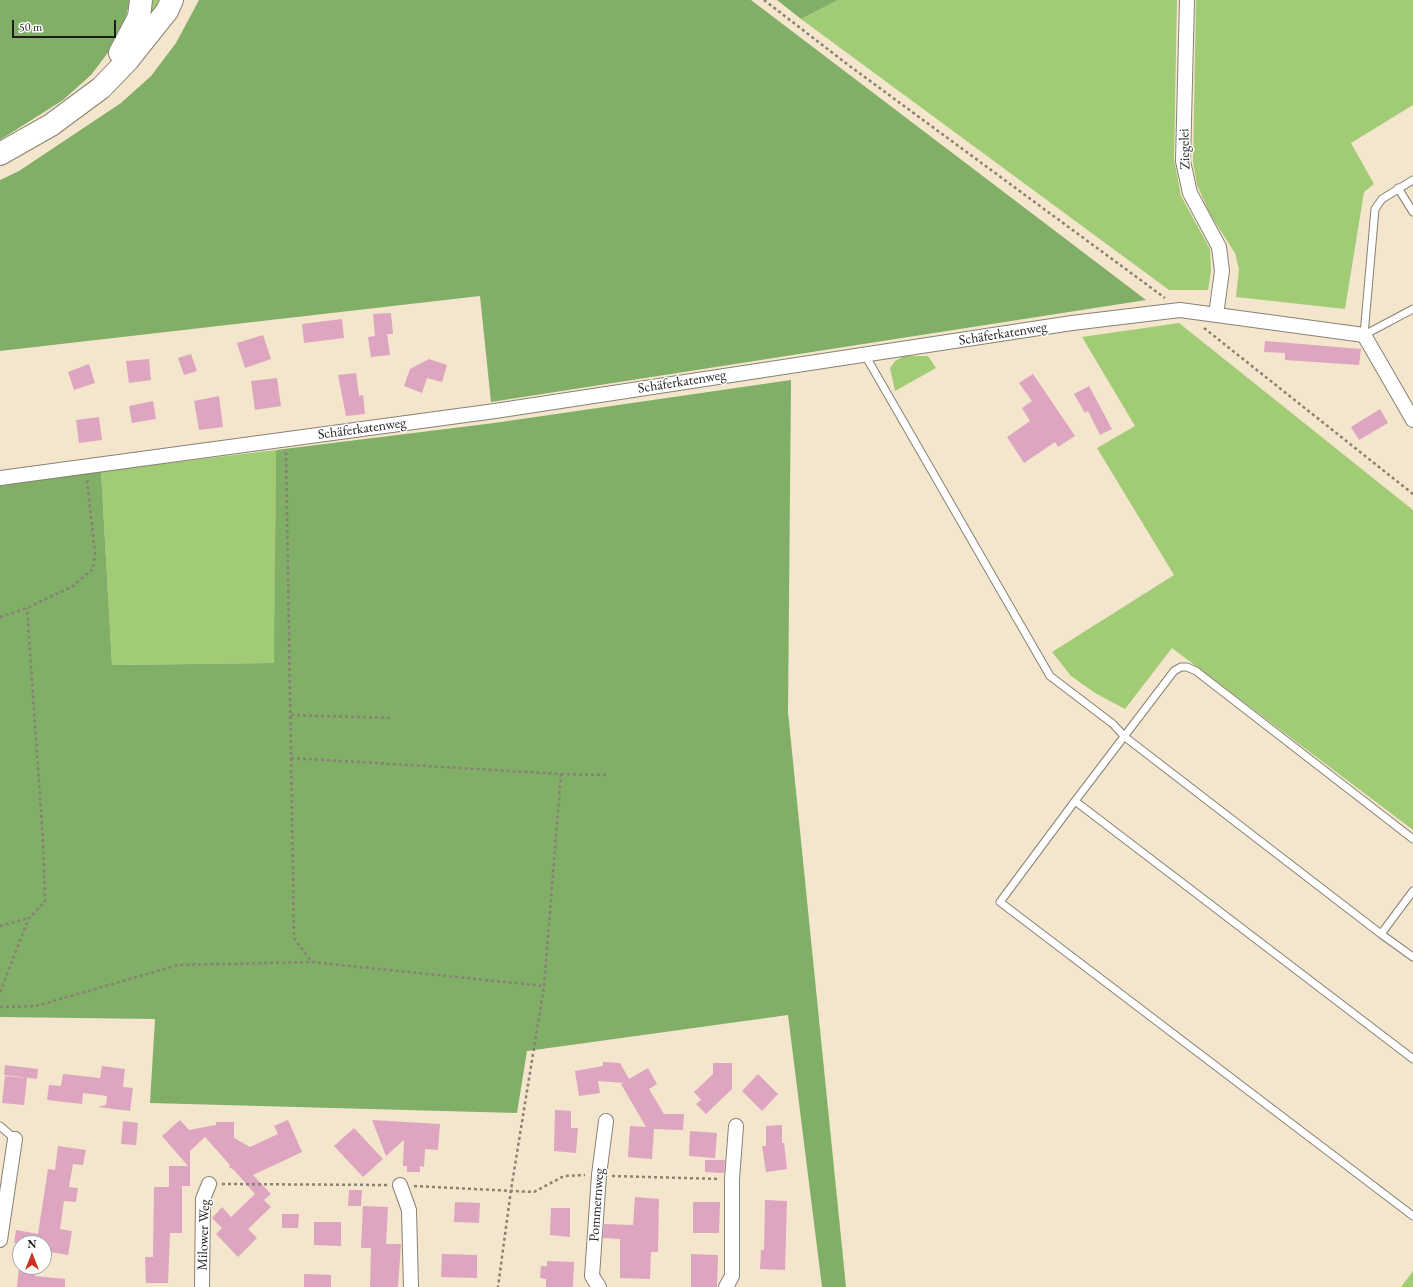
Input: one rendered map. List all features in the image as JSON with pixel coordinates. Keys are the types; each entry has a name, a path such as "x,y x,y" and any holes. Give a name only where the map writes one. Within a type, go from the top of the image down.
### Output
{"highway":[{"path":"72,109 119,55 139,17 141,0"},
{"path":"0,154 51,125 101,88 128,60 167,11 172,0"}],"street":[{"name":"Ziegelei","path":"1187,0 1183,161 1190,193 1219,247 1222,271 1216,315"},
{"name":"Schäferkatenweg","path":"0,478 495,411 1072,323 1180,310 1364,335"},
{"path":"1364,335 1413,420"},
{"name":"Pommernweg","path":"599,1287 592,1276 599,1175 606,1121"},
{"path":"726,1287 732,1276 732,1179 736,1126"},
{"path":"0,1240 15,1139"},
{"name":"Milower Weg","path":"202,1287 203,1199 209,1184"},
{"path":"400,1185 409,1210 411,1287"}],"lane":[{"path":"1364,335 1375,209 1382,198 1413,180"},
{"path":"1398,188 1413,212"},
{"path":"1364,335 1413,310"},
{"path":"865,355 1050,676 1114,724 1125,737 1413,957"},
{"path":"1413,839 1202,676 1187,667 1181,667 1174,671 1000,902 1413,1216"},
{"path":"1075,802 1413,1059"},
{"path":"1381,934 1413,891"},
{"path":"0,1126 15,1139"}],"path":[{"path":"764,0 847,64 1180,310 1413,494"},
{"path":"286,440 294,938 312,962"},
{"path":"0,617 27,608 73,586 93,570 95,554 86,466"},
{"path":"0,992 29,918 45,902 44,841 27,608"},
{"path":"291,715 392,718"},
{"path":"292,758 561,774 606,775"},
{"path":"498,1287 510,1190 544,986 561,774"},
{"path":"0,926 29,918"},
{"path":"0,1006 36,1006 178,965 312,962 544,986"},
{"path":"209,1184 400,1185 534,1192 564,1176 599,1175 732,1179"}],"green space":[{"path":"0,0 130,0 125,21 110,50 91,75 63,100 0,140"},
{"path":"152,0 168,0 142,38 151,9"},
{"path":"199,0 751,0 1146,300 491,402 480,296 0,351 0,180 19,171 121,103 151,76 176,43"},
{"path":"777,0 838,0 801,19"},
{"path":"838,0 1177,0 1174,159 1181,196 1210,249 1211,271 1208,290 1169,290 801,19"},
{"path":"1196,0 1413,0 1413,105 1351,143 1374,184 1364,192 1345,309 1236,297 1239,269 1235,253 1211,216 1197,185 1193,162"},
{"path":"1179,323 1413,510 1413,830 1172,648 1125,709 1095,693 1071,676 1052,652 1174,575 1097,448 1135,426 1082,337"},
{"path":"904,356 928,356 936,368 895,391 890,368 895,361"},
{"path":"791,380 788,712 846,1287 822,1287 788,1015 527,1051 517,1113 150,1103 155,1019 0,1017 0,486 101,470 112,665 274,663 276,450 494,423"},
{"path":"276,450 275,663 112,665 101,471"},
{"path":"1413,1271 1413,1287 1401,1287"}],"building":[{"path":"391,313 393,334 387,334 390,355 371,357 368,337 375,336 373,314"},
{"path":"342,319 344,338 304,343 302,324"},
{"path":"263,335 271,359 245,368 237,343"},
{"path":"1265,341 1361,349 1359,365 1285,360 1285,353 1264,352"},
{"path":"191,354 197,371 184,375 178,358"},
{"path":"149,359 151,380 129,383 126,361"},
{"path":"429,359 447,365 442,382 427,378 422,393 404,386 410,369"},
{"path":"89,364 95,383 74,390 68,372"},
{"path":"356,373 359,396 363,395 365,414 346,416 338,375"},
{"path":"1033,374 1075,436 1058,447 1055,442 1024,463 1007,437 1030,421 1022,408 1032,401 1019,383"},
{"path":"277,378 281,406 255,410 251,381"},
{"path":"1089,386 1112,429 1100,435 1088,411 1085,413 1074,394"},
{"path":"219,396 223,427 199,430 194,401"},
{"path":"153,401 156,419 132,423 129,406"},
{"path":"1380,409 1388,423 1359,440 1351,427"},
{"path":"99,417 102,440 79,443 76,420"},
{"path":"603,1062 620,1063 629,1079 648,1068 657,1084 649,1089 664,1114 684,1114 683,1130 654,1129 652,1159 628,1157 630,1126 646,1127 621,1084 624,1083 598,1081 600,1093 579,1096 575,1071 603,1066"},
{"path":"713,1063 732,1063 732,1089 706,1114 696,1104 701,1100 694,1092 713,1074"},
{"path":"5,1065 38,1069 37,1079 4,1075"},
{"path":"102,1066 125,1069 123,1087 133,1088 130,1111 98,1107 106,1105 107,1096 83,1093 82,1104 47,1100 49,1085 61,1086 63,1074 100,1078"},
{"path":"758,1074 778,1094 762,1111 742,1091"},
{"path":"5,1076 27,1078 24,1105 2,1103"},
{"path":"555,1110 571,1111 571,1128 578,1128 576,1153 554,1151"},
{"path":"180,1120 189,1130 216,1125 216,1122 234,1122 234,1138 250,1147 278,1134 274,1126 288,1120 302,1152 253,1175 271,1194 264,1200 271,1207 248,1229 257,1238 238,1257 216,1234 222,1228 212,1218 222,1207 231,1217 255,1194 234,1170 229,1167 230,1165 205,1137 190,1151 190,1186 182,1186 182,1233 170,1233 168,1283 146,1283 145,1257 153,1257 154,1187 169,1187 169,1166 188,1166 162,1136"},
{"path":"372,1120 440,1124 438,1150 425,1149 424,1167 420,1166 420,1172 407,1172 407,1166 403,1166 404,1140 386,1156"},
{"path":"123,1121 138,1123 136,1145 121,1144"},
{"path":"782,1125 782,1143 784,1143 787,1169 766,1172 762,1146 766,1146 766,1126"},
{"path":"354,1128 383,1159 363,1177 334,1146"},
{"path":"690,1131 717,1133 715,1158 689,1156"},
{"path":"58,1146 86,1150 83,1165 73,1164 69,1187 78,1188 76,1202 64,1201 60,1229 72,1231 68,1255 52,1252 52,1235 15,1235 16,1230 38,1234 48,1169 55,1170"},
{"path":"705,1160 725,1160 724,1173 705,1172"},
{"path":"349,1190 362,1190 361,1206 348,1206"},
{"path":"635,1197 659,1199 658,1252 651,1252 650,1279 620,1278 620,1239 603,1238 604,1224 633,1225"},
{"path":"765,1200 787,1201 785,1270 760,1269 761,1250 764,1250"},
{"path":"455,1202 480,1203 479,1223 454,1222"},
{"path":"693,1202 720,1202 719,1233 693,1233"},
{"path":"363,1206 388,1207 386,1244 401,1244 398,1287 370,1287 371,1248 361,1248"},
{"path":"551,1208 570,1208 570,1237 550,1235"},
{"path":"282,1214 299,1214 298,1228 282,1228"},
{"path":"314,1222 341,1222 341,1246 314,1245"},
{"path":"442,1254 477,1255 477,1278 441,1277"},
{"path":"691,1254 718,1255 717,1287 691,1287"},
{"path":"547,1261 574,1262 573,1287 546,1287 546,1279 540,1278 541,1266 547,1266"},
{"path":"304,1274 331,1275 331,1287 304,1287"},
{"path":"18,1275 35,1275 65,1279 65,1287 17,1287"}]}
